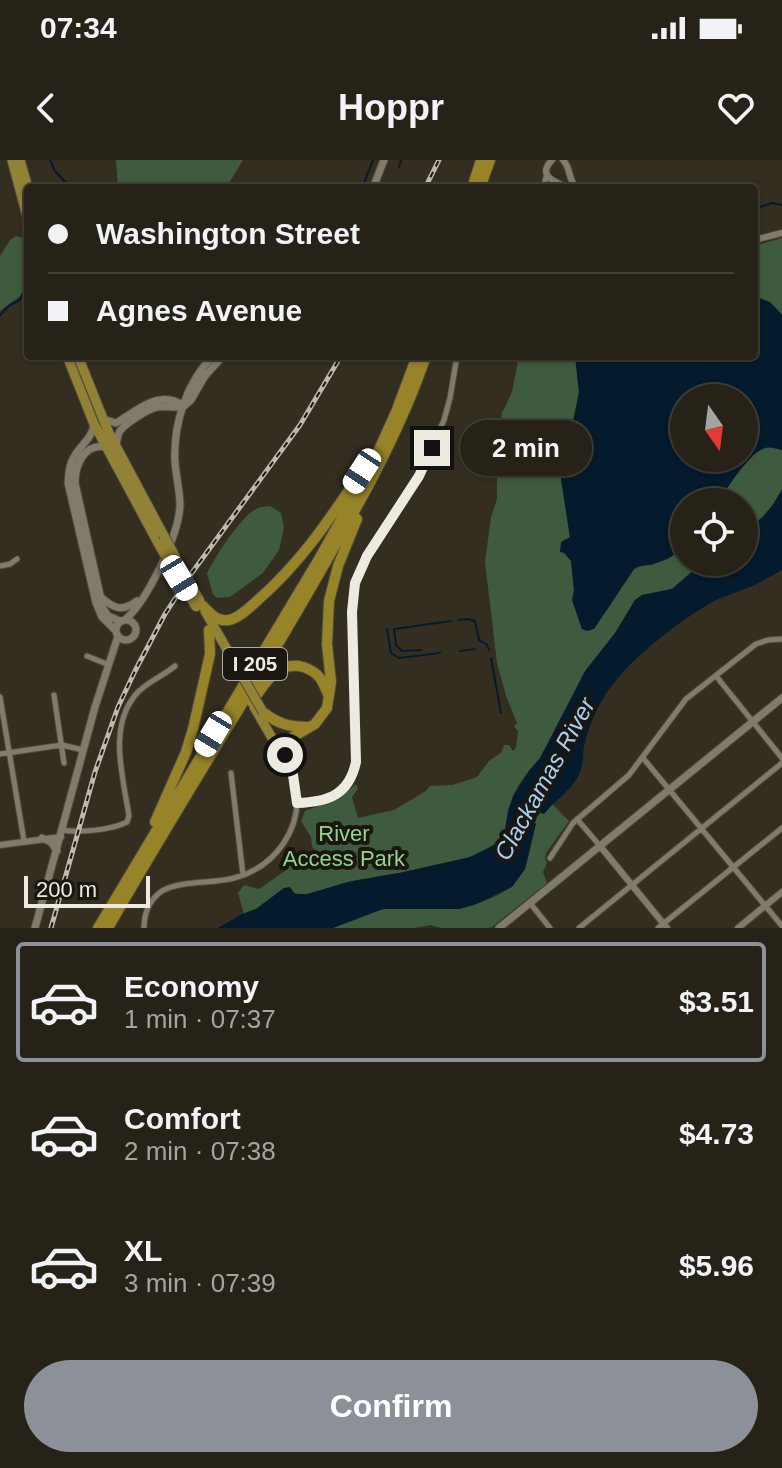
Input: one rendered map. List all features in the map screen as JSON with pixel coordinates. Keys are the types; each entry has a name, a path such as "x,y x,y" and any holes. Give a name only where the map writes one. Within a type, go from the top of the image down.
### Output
{"highway":[{"path":"12,160 24,205"},
{"path":"20,160 27,184"},
{"path":"473,184 481,160"},
{"path":"481,184 490,160"},
{"path":"69,360 160,538 279,745 310,727 323,715 331,682 326,630 331,588 374,468"},
{"path":"79,360 98,422"},
{"name":"I 205","path":"108,928 306,597 374,468 416,360"},
{"name":"I 205","path":"98,928 397,430 424,360"},
{"path":"200,605 213,617 224,620 235,618 251,606 296,563 362,471 374,468"},
{"path":"136,864 180,766 193,729 211,648 209,630 200,605"},
{"path":"209,630 231,663"},
{"path":"216,747 271,676 282,669 295,666 312,671 329,696"},
{"path":"261,714 285,725 310,727"}],"main road":[{"path":"375,184 384,160"},
{"path":"109,665 120,647 135,636 137,629 134,623 143,597 173,540 179,495 175,444 184,398 210,360"},
{"path":"134,623 108,616 103,608 76,494 78,464 86,452 95,446 111,447 123,428 146,411 184,406 219,360"},
{"path":"127,641 102,617 96,603 69,491 70,467 75,454 91,436 98,422 116,423 158,400 177,401 184,406"},
{"path":"101,597 112,607 122,609 143,597"},
{"path":"35,928 109,665 117,626 143,597"},
{"path":"499,928 782,698"},
{"path":"42,838 51,842 57,851"}],"street":[{"path":"543,184 547,165 552,160"},
{"path":"563,160 568,165 573,184"},
{"path":"555,184 566,178 569,172"},
{"path":"547,174 551,180 561,184"},
{"path":"758,239 782,233"},
{"path":"297,803 317,802 330,797 345,787 353,775 356,762 352,612 355,583 367,556 424,465 449,407 456,360"},
{"path":"0,566 17,559"},
{"path":"550,858 563,834 617,787 643,758 686,699 756,644 782,639"},
{"path":"87,656 109,665"},
{"path":"0,845 127,822 129,816 119,740 123,717 138,692 175,666"},
{"path":"579,928 782,761 716,676"},
{"path":"54,695 64,763"},
{"path":"0,697 24,841"},
{"path":"0,754 62,745 83,750"},
{"path":"144,928 148,907 165,890 243,875 261,866 279,850 291,832 297,803 293,775 279,745"},
{"path":"643,758 782,926"},
{"path":"231,773 243,875"},
{"path":"577,819 663,927 782,828"},
{"path":"738,928 782,892"},
{"path":"530,903 550,928"}],"green space":[{"path":"116,160 243,160 228,184 118,184"},
{"path":"16,236 22,238 24,243 24,293 0,311 0,256"},
{"path":"782,238 782,315 770,303 758,298 758,245"},
{"name":"River Access Park","path":"518,360 575,360 579,392 574,417 564,432 560,472 570,538 564,552 571,561 572,600 582,629 605,613 634,569 641,565 652,565 670,554 670,576 687,576 672,589 642,595 635,600 540,758 519,785 510,804 504,830 496,843 447,864 348,882 312,893 297,894 284,888 244,914 238,893 244,885 259,889 288,869 292,862 297,863 315,852 311,837 301,821 305,811 337,799 356,784 358,789 352,797 358,818 394,810 430,786 452,785 477,777 489,761 501,753 504,745 509,745 513,751 516,748 518,731 514,726 517,723 497,663 485,562 491,517 497,499 497,454 502,413 512,392"},
{"path":"769,447 782,450 782,489 772,508 758,521 758,488 727,488 739,472 758,472 758,452"},
{"path":"270,506 281,513 284,528 279,550 263,573 230,597 217,598 207,573 211,566 244,518 258,508"},
{"path":"552,804 569,821 546,853 547,863 543,872 547,883 492,927 333,928 379,910 454,908 500,894 515,883 523,871 539,812 544,814"}],"water":[{"path":"758,298 770,302 782,315 782,450 767,448 758,451 758,384 670,384 670,472 739,472 727,488 670,488 670,557 634,569 594,629 587,631 582,629 572,600 571,561 560,552 561,542 570,537 560,454 564,431 574,417 579,392 575,360 758,360"},
{"name":"Clackamas River","path":"782,489 782,570 691,615 663,635 623,672 604,697 593,719 577,778 544,814 539,812 534,822 525,869 512,887 460,909 383,909 333,928 218,928 256,909 284,888 290,887 295,894 307,894 348,882 470,857 496,844 505,831 514,795 540,758 585,671 615,633 635,600 642,595 672,589 687,576 758,576 758,520"}],"waterway":[{"path":"50,160 67,184"},
{"path":"364,184 373,160"},
{"path":"399,167 401,160"},
{"path":"758,208 772,203 782,205"},
{"path":"0,315 20,300 24,289"},
{"path":"459,620 475,621 479,640 489,650"},
{"path":"421,650 402,651 396,645 394,629 451,621"},
{"path":"387,629 391,653 399,658 440,653"},
{"path":"460,651 475,649"},
{"path":"491,658 501,713"}],"railway":[{"path":"427,184 439,160"},
{"path":"51,928 95,772 118,707 135,671 165,614 191,574 300,425 339,360"}],"route":[{"path":"285,755 296,785 297,803 317,802 330,797 342,790 351,778 356,762 352,612 355,583 367,556 419,476 432,448"}]}
